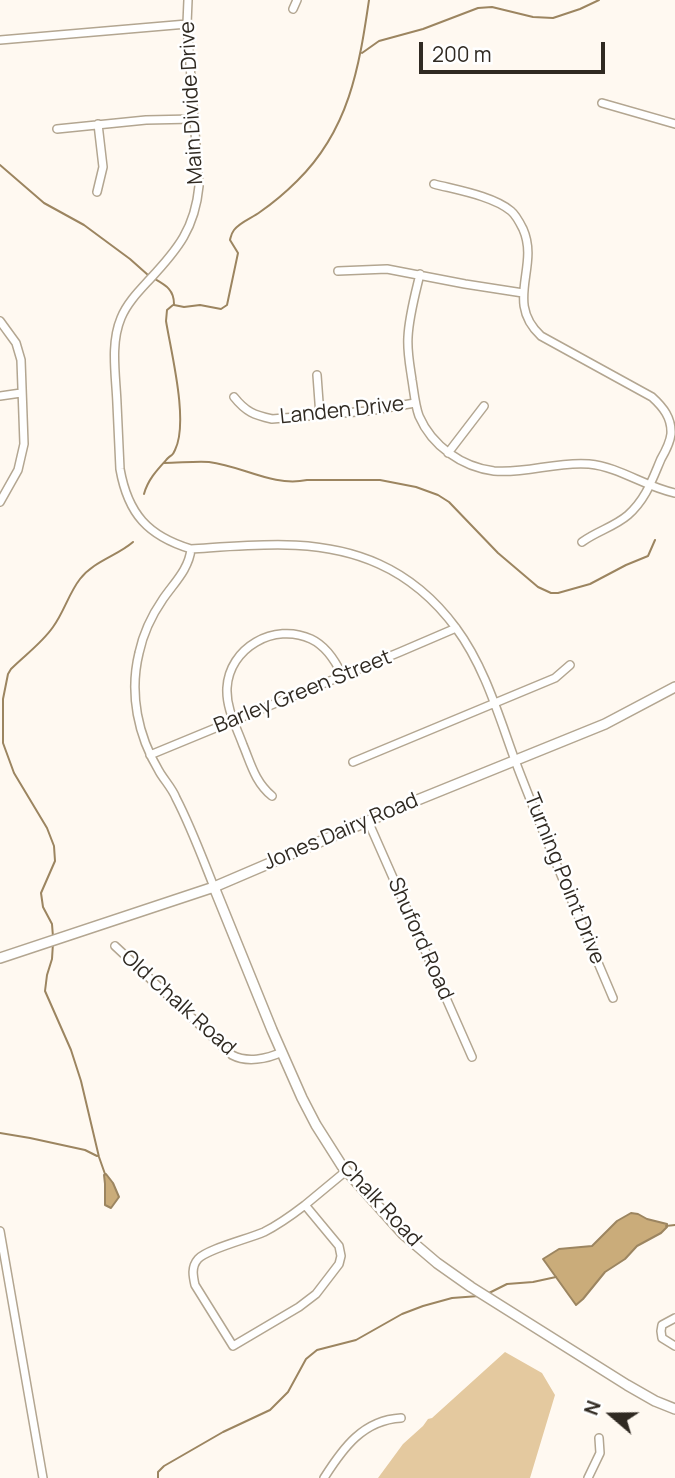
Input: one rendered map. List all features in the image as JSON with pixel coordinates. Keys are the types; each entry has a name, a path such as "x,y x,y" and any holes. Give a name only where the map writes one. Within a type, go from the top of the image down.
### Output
{"street":[{"name":"Main Divide Drive","path":"188,0 187,24 199,186 197,201 190,226 172,256 128,306 120,319 115,344 120,459 124,487 132,507 154,532 164,539 191,549 293,544 322,548 380,564 412,583 436,603 456,628 477,663 515,760"},
{"path":"293,9 297,0"},
{"path":"0,40 187,24"},
{"path":"602,103 675,124"},
{"path":"57,129 146,120 194,119"},
{"path":"97,192 103,167 98,124"},
{"path":"434,184 496,202 512,211 527,245 523,307 533,329 541,336 652,397 666,412 671,433 642,502 618,523 582,542"},
{"path":"338,271 387,269 523,293"},
{"path":"420,274 408,338 415,403 429,432 448,453 472,466 498,471 593,464 675,493"},
{"path":"0,321 12,335 21,360 24,444 18,470 0,502"},
{"path":"317,375 320,416"},
{"path":"0,396 21,393"},
{"name":"Landen Drive","path":"234,397 243,409 272,419 368,411 415,403"},
{"path":"448,453 484,406"},
{"path":"191,549 183,571 150,620 139,653 135,681 136,711 150,755 176,796 214,887"},
{"name":"Barley Green Street","path":"150,755 456,628"},
{"path":"272,796 261,787 229,708 227,685 235,661 252,644 264,637 290,633 312,639 323,647 342,675"},
{"path":"353,762 555,678 570,665"},
{"name":"Jones Dairy Road","path":"0,958 214,887 605,724 675,687"},
{"name":"Turning Point Drive","path":"515,760 613,998"},
{"name":"Shuford Road","path":"368,821 472,1057"},
{"name":"Chalk Road","path":"214,887 282,1052 316,1125 346,1171 404,1234 450,1273 627,1385 654,1401 675,1409"},
{"name":"Old Chalk Road","path":"115,946 232,1055 241,1059 252,1059 282,1052"},
{"path":"305,1205 339,1246 339,1264 316,1294 233,1346 195,1285 192,1274 195,1263 200,1256 265,1231 305,1205 346,1171"},
{"path":"0,1231 3,1268 43,1478"},
{"path":"675,1318 662,1325 661,1331 662,1338 675,1346"},
{"path":"324,1478 341,1452 360,1434 379,1422 401,1419"},
{"path":"588,1478 600,1453 599,1438"}],"shaded area":[{"path":"106,1174 119,1197 111,1208 105,1205"},
{"path":"631,1213 667,1224 667,1227 637,1246 625,1259 605,1272 576,1305 543,1259 559,1249 592,1246 617,1221"},
{"path":"505,1352 542,1373 555,1395 530,1478 378,1478 403,1444 428,1419"}],"waterway":[{"path":"174,305 200,305 221,309 227,305 238,253 230,240 232,234 239,225 265,209 293,185 329,141 349,97 356,74 369,0"},
{"path":"362,53 379,41 423,29 478,8 492,7 533,17 553,18 599,0"},
{"path":"0,165 44,203 84,225 148,275"},
{"path":"153,278 171,291 174,304"},
{"path":"144,494 154,474 173,453 179,438 180,405 166,321 167,310 173,305"},
{"path":"164,463 209,462 282,481 380,480 416,487 449,502 498,553 538,587 551,593 590,584 648,556 655,540"},
{"path":"53,937 52,924 43,907 41,893 55,861 54,846 47,828 14,773 3,743 3,699 8,674 49,633 76,584 86,573 133,542"},
{"path":"53,943 45,991 71,1050 105,1174"},
{"path":"0,1133 85,1150 97,1156"},
{"path":"666,1226 675,1225"},
{"path":"487,1294 507,1284 556,1277"},
{"path":"158,1478 158,1472 164,1466 223,1432 270,1410 288,1392 306,1359 317,1350 356,1340 402,1314 423,1306 452,1298 479,1296"}]}
